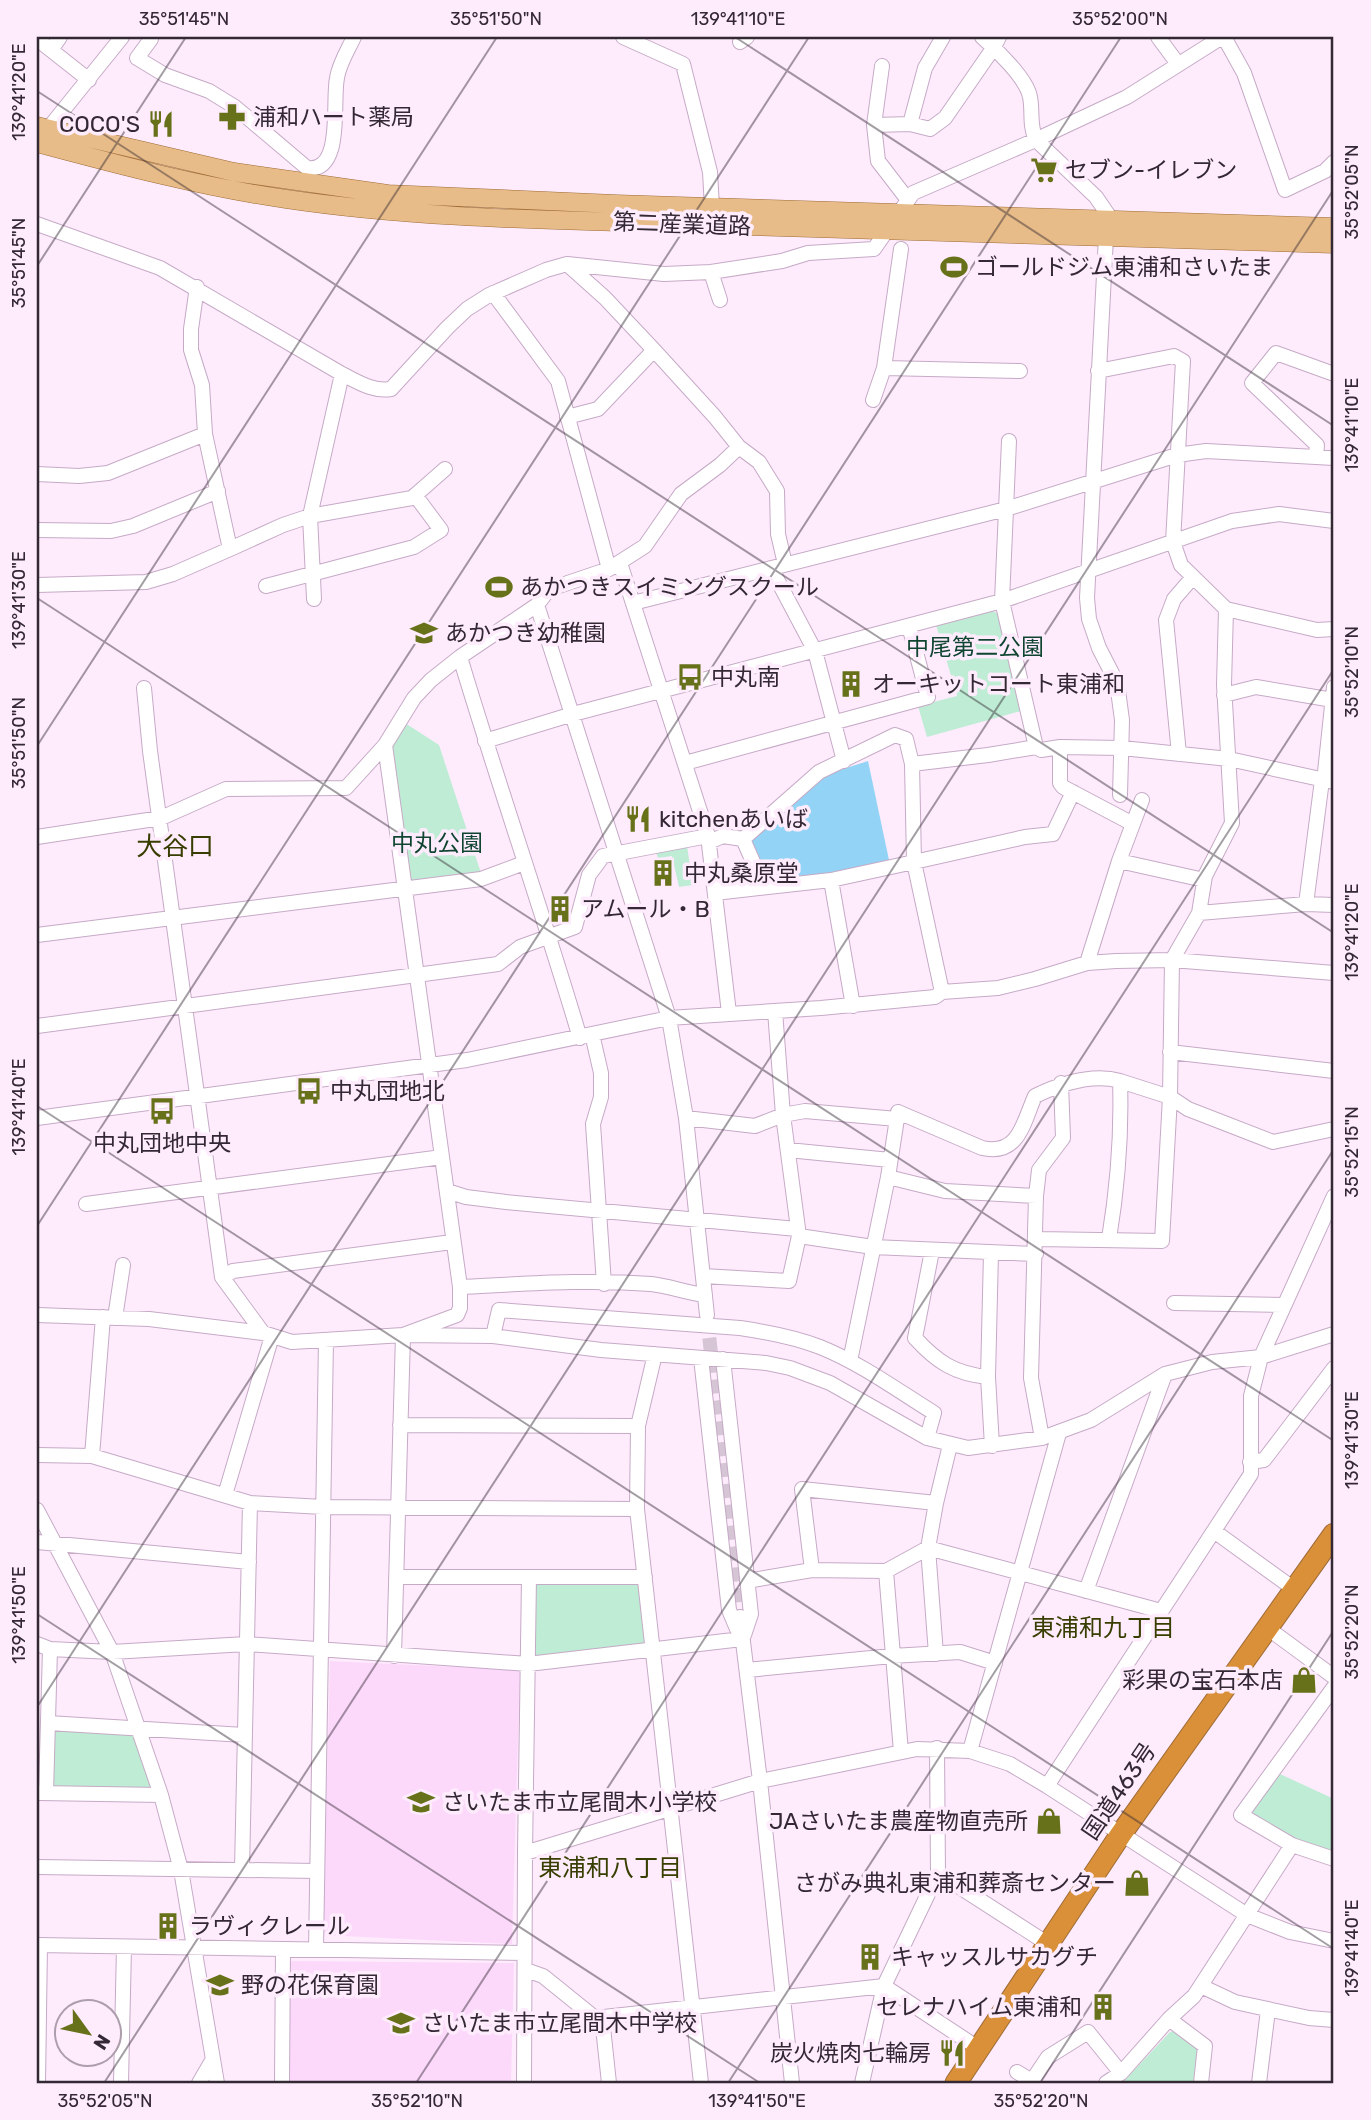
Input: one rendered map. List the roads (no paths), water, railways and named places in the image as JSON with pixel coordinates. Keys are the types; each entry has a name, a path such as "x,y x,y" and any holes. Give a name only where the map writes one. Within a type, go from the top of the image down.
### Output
{"highway":[{"name":"国道463号","path":"956,2083 1121,1834 1334,1534"}],"main road":[{"name":"第二産業道路","path":"39,135 234,172 376,192 452,198 712,207 904,207 1109,228 1334,244"},
{"name":"第二産業道路","path":"39,135 160,175 229,190 385,211 483,218 887,232 1334,227"}],"street":[{"path":"51,50 60,37"},
{"path":"39,135 89,80 121,37"},
{"path":"149,37 151,39 137,58 164,75 209,90 235,107 307,168 316,169 322,167 328,159 333,143 337,77 354,37"},
{"path":"623,37 683,64 710,172 712,207"},
{"path":"740,37 740,42 747,37"},
{"path":"910,124 925,68 943,37"},
{"path":"982,37 996,42 1030,95 1031,128 1036,140 1096,197 1109,228 1087,571 1089,619 1099,648 1117,683 1122,720 1120,795"},
{"path":"1158,37 1178,64"},
{"path":"37,223 160,268 197,287 342,374 370,388 391,389 467,309 519,280 567,264 664,274 711,272 782,261 808,253 874,249 913,193 1127,97 1223,37 1244,73 1285,190 1325,171 1334,162"},
{"path":"37,38 89,80"},
{"path":"874,125 910,124 930,129 945,118 996,42"},
{"path":"882,66 874,125 878,160 904,207"},
{"path":"873,400 884,368 901,249"},
{"path":"567,264 605,298 705,406 739,447 759,462 777,491 778,566 815,651 844,761"},
{"path":"711,272 720,300"},
{"path":"197,287 191,350 202,385 205,434 230,549"},
{"path":"493,293 558,381 614,566 633,603 662,691 708,839 729,1013"},
{"path":"567,417 598,409 653,350"},
{"path":"1316,457 1317,445 1252,383 1276,354 1334,374"},
{"path":"1098,371 1174,356 1183,361 1173,542 1181,565 1226,609 1317,630 1334,629"},
{"path":"884,368 1020,371"},
{"path":"314,599 310,516 342,374"},
{"path":"37,474 108,473 205,434"},
{"path":"1009,441 1002,601 1036,747"},
{"path":"37,837 161,818 226,789 346,788 385,745 414,698 430,680 537,605 553,588 614,566 645,547 681,494 739,447"},
{"path":"633,603 1006,509 1177,455 1206,451 1334,458"},
{"path":"37,585 146,582 184,570 283,525 310,516 415,495 446,469"},
{"path":"37,530 111,531 133,526 218,491"},
{"path":"266,586 414,547 441,530 415,495"},
{"path":"485,741 573,714 1002,601 1232,521 1258,515 1279,514 1334,521"},
{"path":"1179,754 1166,620 1174,599 1193,577"},
{"path":"537,605 669,1018 686,1118 707,1315"},
{"path":"447,1191 466,1197 506,1202 697,1218 873,1247 991,1254 1109,1239 1162,1241 1170,1097 1172,960 1199,913 1204,880 1232,823 1224,695 1226,609"},
{"path":"685,763 928,697 909,626"},
{"path":"460,657 524,863 601,1073 601,1097 593,1124 604,1284"},
{"path":"1224,695 1256,687 1333,693 1325,772 1328,781 1306,904"},
{"path":"144,688 222,1277 268,1335"},
{"path":"37,1026 498,964 520,947 575,927 589,875 603,856 723,836 743,839 819,772 895,735 906,739 912,764 914,862 942,992"},
{"path":"385,745 460,1287 460,1308 457,1315 403,1335"},
{"path":"912,764 1036,747 1041,750 1060,747 1122,748 1229,759 1328,781"},
{"path":"1060,747 1062,787 1133,824"},
{"path":"715,892 831,880 1025,836 1053,834 1073,792"},
{"path":"1087,963 1119,861 1142,800"},
{"path":"743,839 764,887"},
{"path":"1119,861 1204,880"},
{"path":"37,935 481,879 524,863"},
{"path":"831,880 853,1006"},
{"path":"1199,913 1306,904 1334,905"},
{"path":"37,1118 429,1066 669,1018 853,1006 935,996 942,992 998,988 1087,963 1172,960 1334,972"},
{"path":"703,1276 789,1281 798,1233 783,1115 775,1011"},
{"path":"1170,1052 1334,1071"},
{"path":"850,1361 888,1177 898,1112 982,1148 996,1151 1016,1140 1035,1096 1061,1083 1110,1078 1170,1097 1188,1109 1273,1142 1334,1129"},
{"path":"1109,1239 1122,1132 1120,1081"},
{"path":"1042,1438 1031,1378 1036,1196 1039,1170 1063,1138 1061,1083"},
{"path":"686,1118 755,1126 783,1115 805,1111 897,1119"},
{"path":"788,1150 890,1160"},
{"path":"86,1204 442,1157"},
{"path":"888,1177 945,1191 1036,1196"},
{"path":"1047,1786 1251,1474 1251,1396 1261,1357 1334,1196"},
{"path":"222,1277 233,1271 452,1242"},
{"path":"932,1251 915,1338 930,1354 949,1367 967,1375 988,1377"},
{"path":"991,1254 988,1377 992,1446"},
{"path":"92,1456 109,1317 123,1265"},
{"path":"460,1287 533,1283 653,1284 705,1294"},
{"path":"1174,1303 1284,1305"},
{"path":"493,1336 499,1310 760,1331 819,1347 850,1361 934,1413 927,1438"},
{"path":"37,1315 149,1319 268,1335 292,1342 403,1335 493,1336 601,1350 766,1363 810,1374 844,1390 927,1438 968,1448 1042,1438 1059,1433 1091,1420 1166,1374 1212,1362 1261,1357 1334,1334"},
{"path":"225,1495 268,1335"},
{"path":"394,1656 403,1335"},
{"path":"316,1949 326,1340"},
{"path":"655,1354 638,1426 637,1509 701,2083"},
{"path":"701,1358 729,1610 743,1639"},
{"path":"723,1359 751,1614 743,1639"},
{"path":"1250,1462 1264,1460 1334,1368"},
{"path":"1086,1591 1166,1374"},
{"path":"400,1426 638,1426"},
{"path":"970,1751 1059,1433"},
{"path":"936,1654 928,1548 950,1445"},
{"path":"37,1455 92,1456 250,1503 323,1507 637,1509"},
{"path":"812,1570 802,1489 936,1503"},
{"path":"242,1869 250,1503"},
{"path":"37,1510 113,1652 161,1795 181,1870 217,2083"},
{"path":"1214,1531 1294,1589"},
{"path":"37,1542 248,1562"},
{"path":"747,1581 812,1570 886,1571 928,1548 1161,1611"},
{"path":"886,1571 901,1752"},
{"path":"396,1577 645,1577"},
{"path":"524,2083 529,1577"},
{"path":"740,1617 792,2083"},
{"path":"1266,1627 1334,1677"},
{"path":"161,1795 41,1793 48,1723 43,1646 113,1652 246,1644 528,1664 743,1639"},
{"path":"747,1670 892,1656 960,1653 995,1663"},
{"path":"1334,1687 1241,1815 1292,1846 1334,1859"},
{"path":"48,1723 244,1735"},
{"path":"525,1853 760,1782 901,1752 937,1748 970,1751 1010,1765 1047,1786 1247,1915 1290,1932 1334,1941"},
{"path":"862,2083 884,1986 938,1873 937,1748"},
{"path":"1106,2083 1121,2073 1169,2019 1194,1996 1292,1846"},
{"path":"37,1867 317,1871"},
{"path":"938,1873 1048,1944"},
{"path":"38,2083 38,1945 524,1953"},
{"path":"121,2083 124,1947"},
{"path":"282,2083 283,1949"},
{"path":"526,1970 539,1974 595,2018 884,1986 978,2048"},
{"path":"1201,1986 1235,2002 1334,2020"},
{"path":"1259,2083 1268,2010"},
{"path":"602,2018 609,2083"},
{"path":"1169,2019 1205,2046 1202,2083"},
{"path":"1017,2071 1033,2082 1048,2057 1088,2032 1121,2073"},
{"path":"200,2083 213,2059"}],"water":[{"path":"868,761 889,860 829,873 767,879 749,840 821,776"}],"tunnel":[{"path":"707,1317 740,1617"}],"place":[{"name":"浦和ハート薬局","path":"232,117"},
{"name":"COCO'S","path":"161,124"},
{"name":"セブン-イレブン","path":"1044,170"},
{"name":"ゴールドジム東浦和さいたま","path":"954,267"},
{"name":"あかつきスイミングスクール","path":"499,587"},
{"name":"あかつき幼稚園","path":"424,633"},
{"name":"中丸南","path":"690,677"},
{"name":"オーキットコート東浦和","path":"851,684"},
{"name":"kitchenあいば","path":"638,819"},
{"name":"中丸桑原堂","path":"663,873"},
{"name":"アムール・B","path":"560,909"},
{"name":"中丸団地北","path":"309,1091"},
{"name":"中丸団地中央","path":"162,1111"},
{"name":"彩果の宝石本店","path":"1304,1680"},
{"name":"さいたま市立尾間木小学校","path":"421,1802"},
{"name":"JAさいたま農産物直売所","path":"1049,1821"},
{"name":"さがみ典礼東浦和葬斎センター","path":"1137,1883"},
{"name":"ラヴィクレール","path":"168,1926"},
{"name":"キャッスルサカグチ","path":"870,1957"},
{"name":"野の花保育園","path":"220,1985"},
{"name":"セレナハイム東浦和","path":"1103,2007"},
{"name":"さいたま市立尾間木中学校","path":"401,2023"},
{"name":"炭火焼肉七輪房","path":"952,2053"}],"district":[{"name":"大谷口","path":"175,846"},
{"name":"東浦和九丁目","path":"1103,1628"},
{"name":"東浦和八丁目","path":"610,1868"}],"park label":[{"name":"中尾第二公園","path":"975,647"},
{"name":"中丸公園","path":"437,843"}]}
